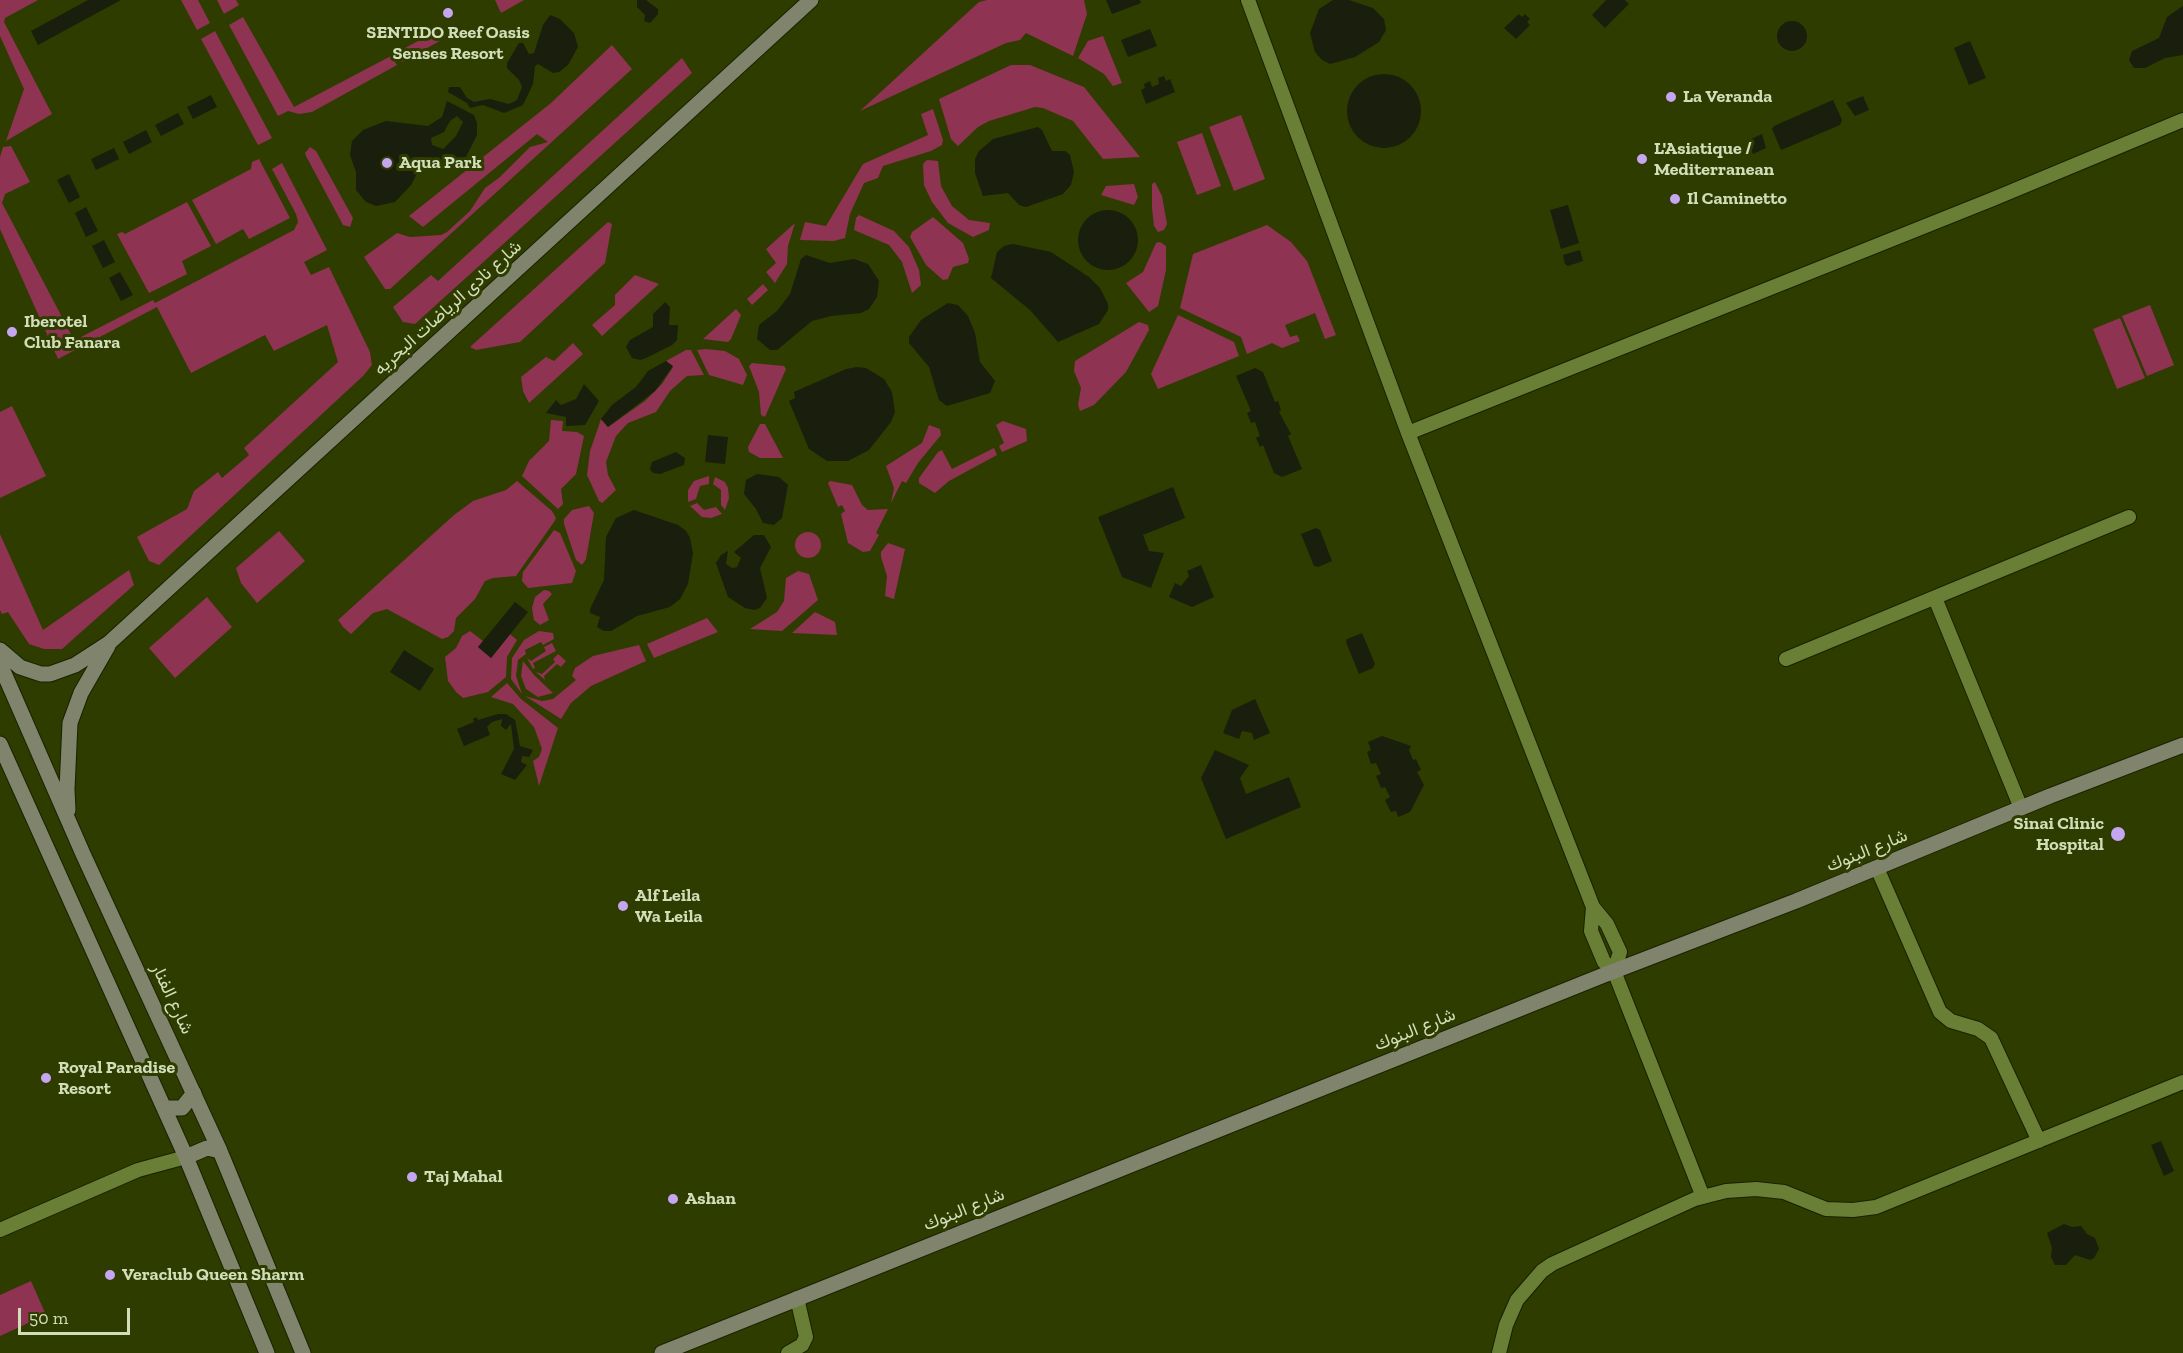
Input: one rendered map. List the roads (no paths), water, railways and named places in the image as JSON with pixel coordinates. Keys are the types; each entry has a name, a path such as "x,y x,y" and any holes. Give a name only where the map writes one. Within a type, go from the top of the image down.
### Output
{"main road":[{"name":"شارع نادى الرياضات البحريه","path":"0,650 20,667 41,674 50,674 75,664 109,643 812,0"},
{"name":"شارع نادى الرياضات البحريه","path":"69,822 67,789 70,723 81,693 109,643"},
{"name":"شارع الفنار","path":"0,664 69,822 220,1151 303,1353"},
{"path":"0,744 186,1157 267,1353"},
{"name":"شارع البنوك","path":"662,1353 2183,745"},
{"path":"164,1108 182,1108 194,1093"},
{"path":"186,1157 207,1148 220,1151"}],"street":[{"path":"1248,0 1408,433 1593,907 1607,924 1621,955 1614,971 1703,1197"},
{"path":"1408,433 1993,200 2183,120"},
{"path":"1785,659 2129,517"},
{"path":"1935,598 2021,808"},
{"path":"1877,868 1940,1012 1951,1021 1978,1029 1991,1038 2039,1141"},
{"path":"1499,1353 1506,1325 1517,1300 1551,1264 1703,1197 1726,1191 1756,1189 1784,1192 1826,1209 1866,1209 2183,1082"},
{"path":"0,1230 138,1170 186,1157"},
{"path":"788,1353 802,1345 806,1337 797,1298"}],"place":[{"name":"SENTIDO Reef Oasis Senses Resort","path":"448,13"},
{"name":"La Veranda","path":"1671,97"},
{"name":"L'Asiatique / Mediterranean","path":"1642,159"},
{"name":"Aqua Park","path":"387,163"},
{"name":"Il Caminetto","path":"1675,199"},
{"name":"Iberotel Club Fanara","path":"12,332"},
{"name":"Sinai Clinic Hospital","path":"2118,834"},
{"name":"Alf Leila Wa Leila","path":"623,906"},
{"name":"Royal Paradise Resort","path":"46,1078"},
{"name":"Taj Mahal","path":"412,1177"},
{"name":"Ashan","path":"673,1199"},
{"name":"Veraclub Queen Sharm","path":"110,1275"}]}
